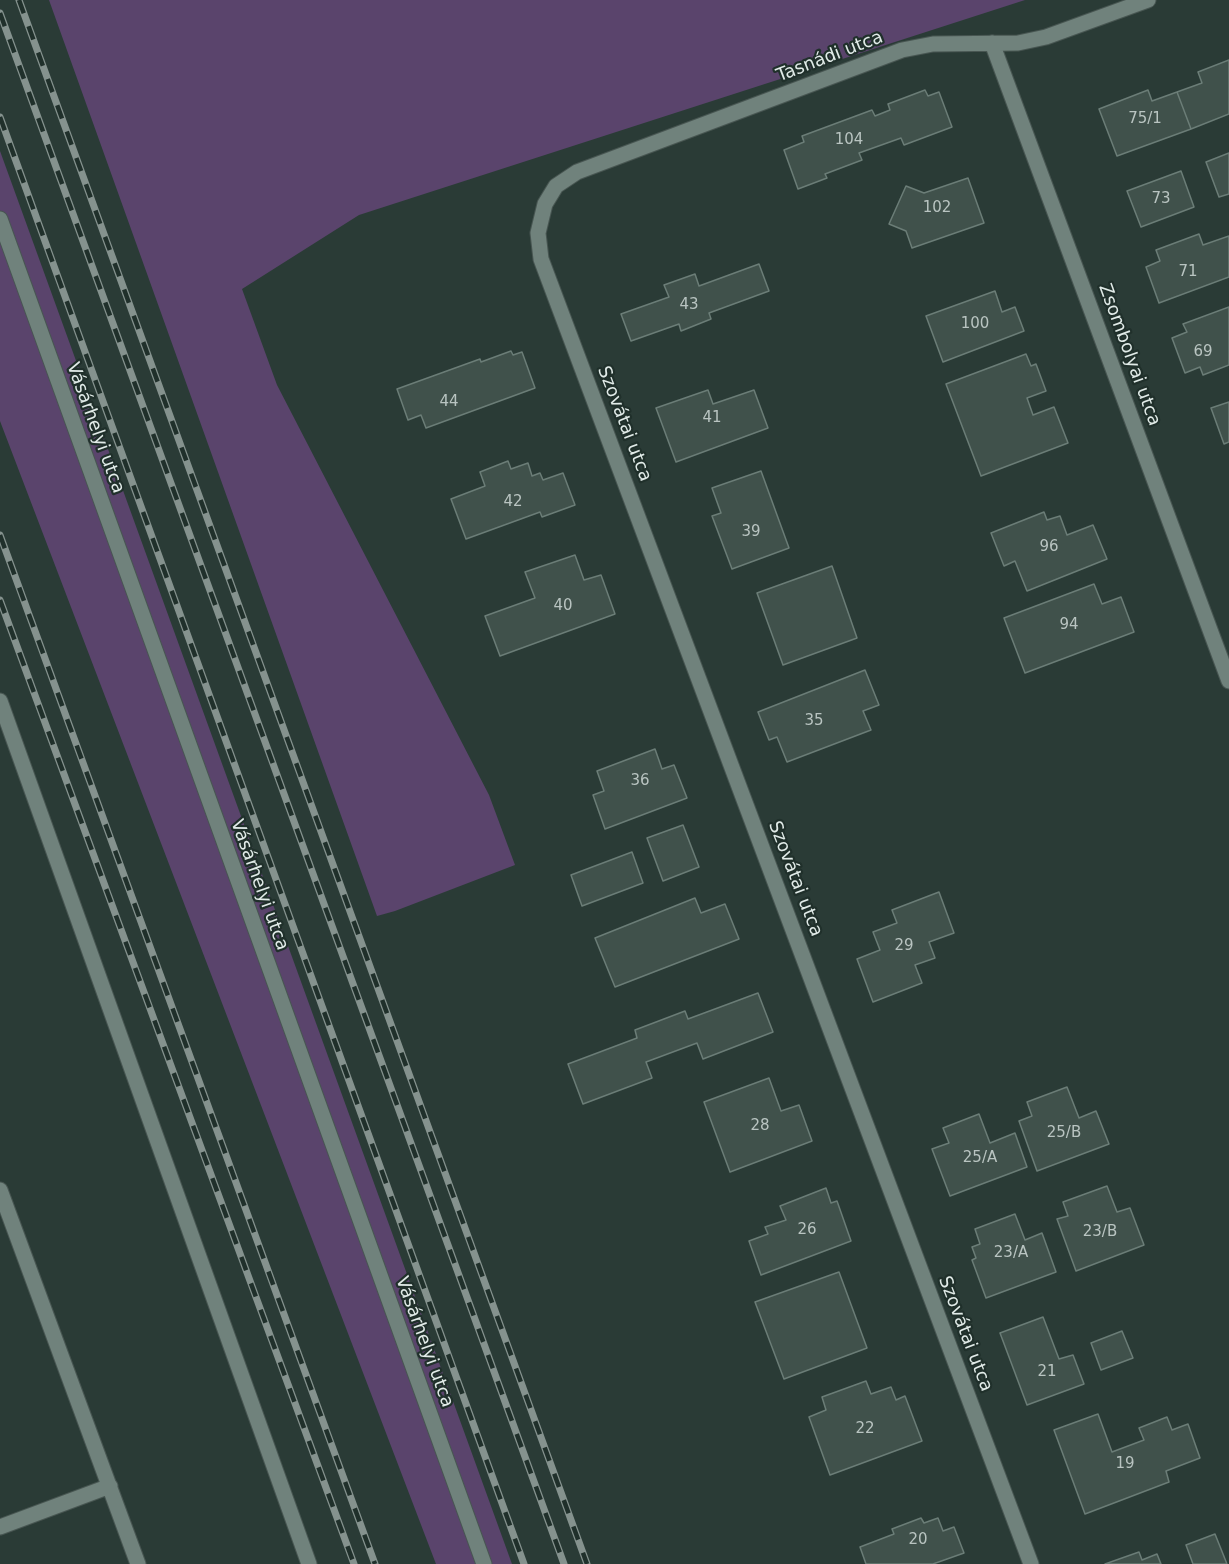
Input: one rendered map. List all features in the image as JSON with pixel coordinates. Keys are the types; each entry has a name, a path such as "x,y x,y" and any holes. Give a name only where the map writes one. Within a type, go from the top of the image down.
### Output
{"street":[{"name":"Tasnádi utca","path":"545,204 556,186 578,172 902,50 933,44 1018,43 1046,37 1148,0"},
{"name":"Zsombolyai utca","path":"992,44 1229,681"},
{"name":"Szovátai utca","path":"545,204 538,233 541,259 1031,1564"},
{"name":"Vásárhelyi utca","path":"0,219 484,1564"},
{"path":"0,701 309,1564"},
{"path":"0,1190 138,1564"},
{"path":"0,1527 110,1486"}],"shaded area":[{"path":"49,0 1025,0 359,215 242,289 277,385 489,795 515,865 377,916"},
{"path":"0,151 512,1564 436,1564 0,421"}],"building":[{"path":"1229,60 1229,114 1191,129 1177,92 1202,83 1198,72"},
{"path":"925,90 928,96 939,92 952,127 904,145 901,138 859,153 862,160 825,174 827,178 798,189 784,150 804,142 802,136 872,110 875,116 890,110 888,104"},
{"path":"1148,90 1152,101 1177,92 1191,129 1117,156 1099,109"},
{"path":"1229,153 1229,194 1219,197 1206,162"},
{"path":"1181,171 1194,207 1141,227 1127,191"},
{"path":"968,178 984,223 912,248 906,231 889,224 906,186 924,193"},
{"path":"1199,234 1203,245 1229,236 1229,277 1159,303 1146,267 1160,261 1156,250"},
{"path":"759,264 769,291 709,313 711,319 681,331 679,324 631,341 621,314 669,297 664,285 695,274 699,286"},
{"path":"995,291 1002,312 1015,307 1024,331 943,362 926,316"},
{"path":"1229,307 1229,365 1203,375 1200,367 1185,373 1172,338 1187,332 1183,324"},
{"path":"511,351 513,355 522,352 535,388 426,428 421,415 408,420 397,389 480,359 481,362"},
{"path":"1026,354 1031,366 1036,364 1046,391 1027,398 1033,415 1054,407 1068,443 981,476 946,384"},
{"path":"708,390 713,404 754,390 768,428 676,462 656,408"},
{"path":"1229,402 1229,442 1224,444 1211,408"},
{"path":"508,461 511,469 528,463 532,476 540,473 543,480 563,473 575,505 542,517 540,512 466,539 451,499 485,486 480,472"},
{"path":"761,471 789,548 732,569 712,516 721,513 712,488"},
{"path":"1044,512 1047,520 1060,516 1067,535 1093,525 1107,559 1027,591 1015,561 1004,566 991,533"},
{"path":"575,555 584,580 601,575 615,614 500,656 485,616 535,598 525,572"},
{"path":"832,566 857,638 783,665 757,593"},
{"path":"1094,584 1102,604 1121,597 1134,632 1025,673 1004,618"},
{"path":"865,670 879,705 863,711 871,730 787,762 777,737 769,740 758,712"},
{"path":"655,749 662,769 674,765 687,798 605,829 593,795 604,791 597,771"},
{"path":"683,825 699,867 663,881 647,838"},
{"path":"632,852 643,883 582,906 571,875"},
{"path":"939,892 954,933 929,942 935,958 915,965 922,983 873,1002 857,959 880,950 873,932 897,923 892,910"},
{"path":"695,898 701,913 725,904 739,939 615,987 595,938"},
{"path":"758,993 773,1032 703,1059 697,1043 646,1062 652,1078 583,1104 568,1064 637,1038 635,1030 685,1011 688,1019"},
{"path":"769,1078 781,1111 799,1105 812,1141 730,1172 704,1102"},
{"path":"1067,1087 1079,1118 1096,1111 1109,1144 1037,1171 1019,1121 1032,1116 1027,1102"},
{"path":"979,1114 990,1143 1015,1133 1027,1167 950,1196 932,1149 949,1143 943,1128"},
{"path":"1107,1186 1117,1212 1130,1208 1144,1245 1076,1271 1057,1219 1068,1216 1063,1202"},
{"path":"826,1188 831,1203 837,1201 851,1241 761,1275 749,1241 768,1234 765,1227 786,1220 780,1206"},
{"path":"1015,1214 1025,1240 1042,1233 1056,1272 986,1298 972,1260 976,1258 972,1247 980,1244 975,1229"},
{"path":"839,1272 867,1348 784,1379 755,1302"},
{"path":"1043,1317 1059,1359 1073,1355 1084,1384 1027,1405 1000,1333"},
{"path":"1122,1331 1133,1358 1101,1370 1091,1343"},
{"path":"866,1381 871,1394 891,1387 896,1400 905,1396 922,1441 830,1475 809,1417 826,1410 822,1397"},
{"path":"1098,1414 1112,1452 1144,1440 1139,1428 1167,1417 1172,1430 1188,1424 1200,1458 1166,1471 1169,1482 1085,1514 1054,1430"},
{"path":"921,1518 924,1523 938,1518 943,1531 954,1527 964,1553 933,1564 866,1564 860,1547 894,1534 892,1529"},
{"path":"1215,1534 1227,1564 1193,1564 1186,1545"},
{"path":"1139,1552 1142,1560 1157,1554 1161,1564 1105,1564"}],"railway":[{"path":"19,0 587,1564"},
{"path":"0,13 564,1564"},
{"path":"0,117 524,1564"},
{"path":"0,535 375,1564"},
{"path":"0,600 354,1564"}]}
